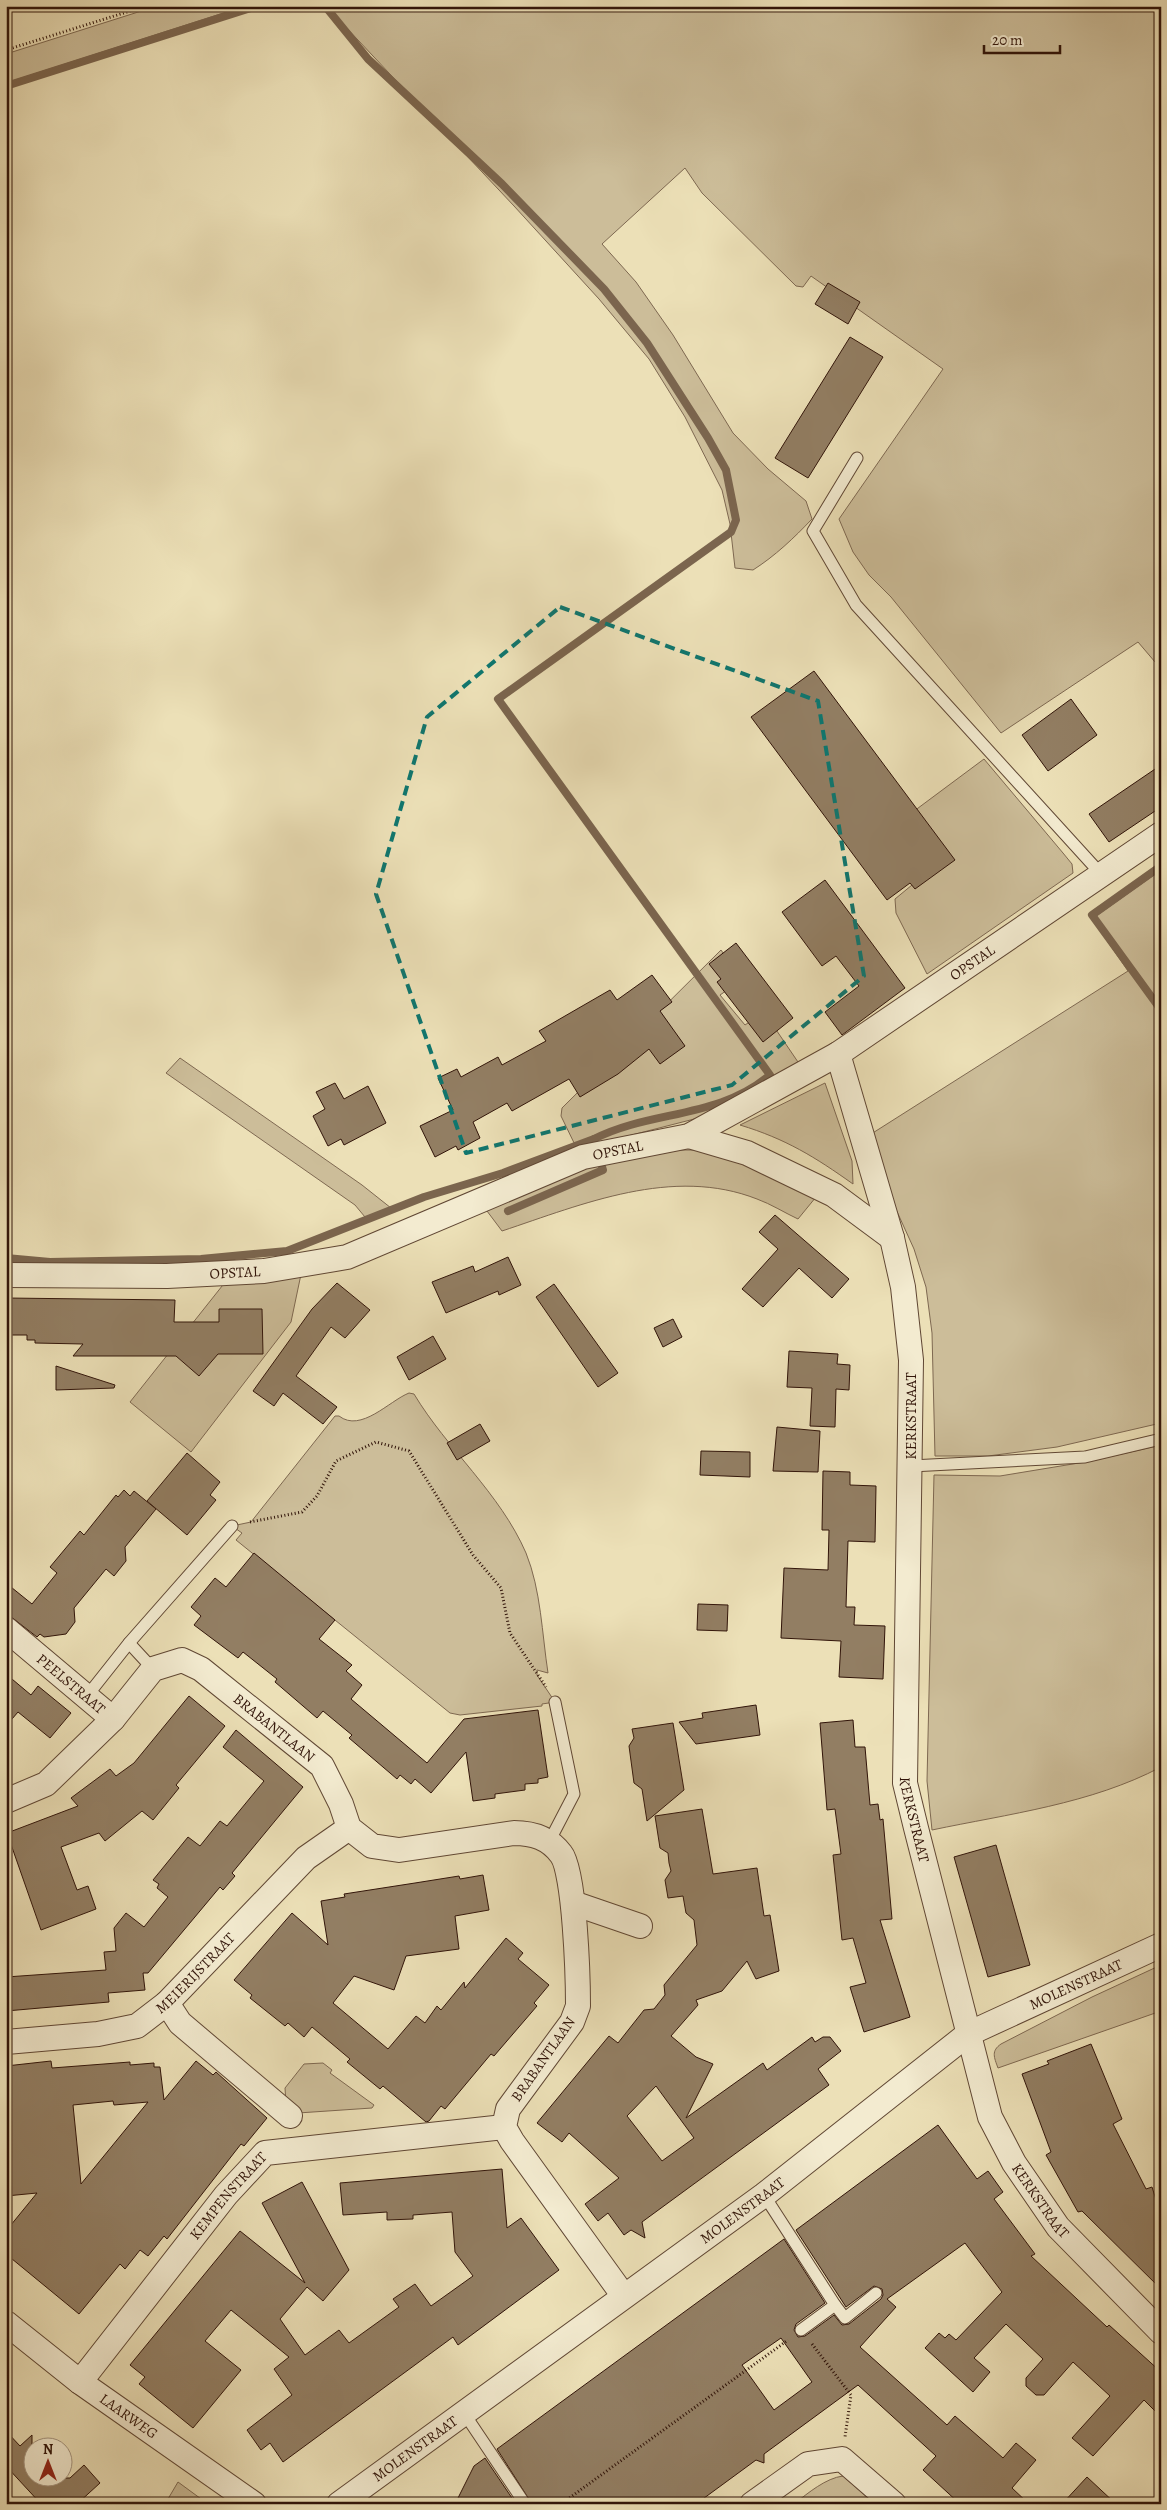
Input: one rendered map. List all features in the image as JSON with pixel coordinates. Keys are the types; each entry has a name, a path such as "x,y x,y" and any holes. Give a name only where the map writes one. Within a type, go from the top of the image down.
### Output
{"street":[{"name":"OPSTAL","path":"6,1276 167,1276 264,1271 347,1257 583,1157 689,1136 838,1054 1161,834"},
{"name":"KERKSTRAAT","path":"838,1054 892,1238 903,1287 911,1360 911,1466 905,1783 968,2034 990,2117 1014,2163 1058,2227 1161,2332"},
{"path":"689,1136 747,1152 834,1195 892,1238"},
{"name":"PEELSTRAAT","path":"6,1629 113,1719"},
{"name":"BRABANTLAAN","path":"153,1668 182,1660 201,1668 322,1766 341,1804 349,1828 372,1846 399,1850 514,1833 533,1833 549,1842 563,1855 573,1903 578,2006 572,2022 508,2109 504,2127"},
{"path":"6,1801 46,1784 113,1719 153,1668"},
{"name":"MEIERIJSTRAAT","path":"6,2042 98,2034 137,2026 167,2003 306,1858 349,1828"},
{"path":"573,1903 640,1926"},
{"name":"MOLENSTRAAT","path":"340,2504 624,2295 764,2195 968,2034 1161,1944"},
{"path":"167,2003 180,2023 290,2116"},
{"path":"504,2127 517,2149 624,2295"},
{"name":"KEMPENSTRAAT","path":"80,2382 226,2195 265,2153 504,2127"},
{"name":"LAARWEG","path":"6,2323 80,2382 254,2504"},
{"path":"752,2504 808,2464 842,2460 894,2504"}],"lane":[{"path":"857,458 814,531 856,605 1101,874"},
{"path":"911,1466 1085,1457 1161,1439"},
{"path":"87,1696 130,1643 232,1526"},
{"path":"130,1643 153,1668"},
{"path":"549,1842 574,1794 555,1702"},
{"path":"764,2195 845,2318 876,2293"},
{"path":"801,2330 835,2305"},
{"path":"464,2413 525,2504"}],"path":[{"path":"6,50 146,6"},
{"path":"232,1526 302,1512 316,1496 336,1461 376,1442 409,1451 473,1555 501,1588 510,1633 555,1702"},
{"path":"560,2504 801,2330 851,2395 842,2460"}],"highlighted area":[{"path":"560,607 818,701 864,976 732,1085 466,1153 376,894 427,717"}],"shaded area":[{"path":"157,6 245,6 6,83 6,54"},
{"path":"326,6 1161,6 1161,669 1138,642 1001,733 891,597 869,575 853,552 839,519 943,369 811,276 803,287 796,286 702,193 685,168 602,244 636,282 673,335 733,433 768,469 806,501 812,519 791,540 753,570 735,568 730,524 722,490 685,417 649,359 599,299 514,206"},
{"path":"984,759 1072,864 1073,873 927,974 896,913 895,899 929,871 898,823"},
{"path":"1161,870 1161,1423 1057,1447 988,1456 935,1456 932,1333 926,1287 914,1249 879,1172 868,1136 1128,971 1092,919"},
{"path":"721,950 742,980 720,995 745,1025 764,1012 798,1062 731,1106 706,1116 577,1149 561,1116 562,1108"},
{"path":"180,1058 362,1185 391,1208 365,1217 355,1205 166,1073"},
{"path":"825,1083 852,1161 853,1184 800,1150 772,1136 740,1125"},
{"path":"672,1150 717,1150 816,1197 798,1219 757,1199 725,1190 693,1186 661,1188 628,1192 596,1200 502,1231 481,1203 575,1171 623,1159"},
{"path":"304,1260 291,1322 191,1452 130,1402 234,1271"},
{"path":"409,1393 414,1394 442,1434 488,1491 515,1531 526,1553 538,1597 548,1673 537,1670 537,1675 555,1702 542,1704 542,1706 460,1715 450,1713 236,1540 242,1533 232,1526 251,1522 335,1416 356,1421 366,1418"},
{"path":"1161,1445 1161,1767 1134,1780 1078,1799 932,1830 927,1781 934,1475 1000,1476 1091,1461"},
{"path":"1161,1965 1161,2011 998,2068 994,2054 1001,2044 1092,1997"},
{"path":"323,2063 332,2070 330,2073 374,2105 372,2108 298,2113 286,2104 285,2088 304,2064"},
{"path":"843,2476 875,2504 794,2504 824,2483"},
{"path":"178,2482 208,2504 165,2504"}],"building":[{"path":"828,283 860,302 848,324 815,304"},
{"path":"850,337 883,357 808,478 775,458"},
{"path":"814,671 955,860 915,889 910,883 887,900 751,717"},
{"path":"1071,699 1097,735 1048,771 1022,735"},
{"path":"1161,765 1161,807 1109,842 1089,814"},
{"path":"825,880 905,988 842,1035 825,1012 859,986 836,956 822,966 782,912"},
{"path":"736,943 793,1018 763,1042 717,982 721,979 709,964"},
{"path":"652,975 672,1002 660,1011 685,1046 660,1064 649,1049 618,1074 580,1097 569,1079 512,1111 507,1103 473,1122 480,1138 458,1150 456,1146 435,1157 420,1126 453,1110 438,1078 457,1069 461,1077 498,1057 502,1065 546,1041 539,1031 610,990 617,1000"},
{"path":"335,1083 344,1099 368,1086 386,1123 344,1145 341,1139 328,1146 313,1116 325,1109 316,1092"},
{"path":"775,1215 849,1279 832,1298 799,1268 763,1307 742,1289 778,1249 759,1232"},
{"path":"508,1257 521,1285 499,1295 498,1291 446,1313 432,1282 473,1266 475,1272"},
{"path":"337,1283 370,1310 345,1338 331,1327 296,1376 337,1407 323,1424 283,1393 274,1406 253,1391 312,1309"},
{"path":"554,1284 618,1373 598,1387 536,1297"},
{"path":"6,1298 175,1300 174,1322 219,1322 219,1309 262,1309 263,1354 218,1354 199,1376 176,1356 73,1356 83,1344 35,1343 35,1340 27,1340 27,1335 6,1335"},
{"path":"673,1319 682,1337 663,1347 654,1328"},
{"path":"433,1336 446,1359 409,1380 397,1357"},
{"path":"789,1351 838,1354 837,1364 850,1365 849,1390 836,1389 835,1427 810,1426 812,1388 787,1387"},
{"path":"56,1366 115,1385 114,1388 56,1390"},
{"path":"480,1424 490,1441 457,1460 447,1443"},
{"path":"777,1427 820,1431 818,1472 773,1471"},
{"path":"701,1451 750,1452 750,1477 700,1475"},
{"path":"187,1453 220,1482 210,1495 216,1500 187,1535 147,1501"},
{"path":"823,1471 850,1472 850,1485 876,1486 875,1542 848,1541 846,1607 855,1607 854,1625 885,1626 883,1679 839,1677 841,1641 781,1638 784,1568 828,1570 829,1530 822,1530"},
{"path":"124,1490 130,1496 134,1491 156,1509 125,1547 126,1561 114,1576 106,1569 74,1608 75,1622 66,1634 44,1637 40,1634 37,1637 6,1613 6,1583 32,1604 57,1573 50,1567 80,1531 84,1535 116,1495 118,1497"},
{"path":"254,1553 335,1620 319,1639 352,1665 346,1671 362,1685 351,1699 427,1763 464,1719 538,1710 548,1777 538,1779 538,1783 525,1784 525,1790 495,1794 495,1798 473,1801 466,1752 431,1793 415,1779 411,1784 400,1775 397,1779 349,1738 352,1735 323,1711 317,1718 275,1682 277,1679 243,1652 238,1658 194,1625 201,1616 191,1607 215,1578 226,1587"},
{"path":"698,1604 728,1605 727,1631 697,1630"},
{"path":"6,1674 31,1695 38,1686 71,1713 50,1738 18,1712 6,1726"},
{"path":"189,1696 225,1726 176,1785 179,1788 153,1820 142,1811 105,1841 99,1833 61,1847 77,1890 88,1886 96,1909 41,1930 7,1833 78,1806 71,1798 110,1769 116,1776 134,1763"},
{"path":"756,1705 760,1735 696,1744 679,1722 703,1718 702,1713"},
{"path":"853,1720 855,1747 865,1747 870,1805 878,1804 880,1820 883,1819 892,1919 880,1920 910,2017 864,2032 850,1987 866,1983 853,1938 842,1940 833,1855 841,1854 835,1809 827,1810 820,1723"},
{"path":"673,1723 684,1790 647,1821 642,1789 634,1783 629,1746 634,1738 632,1729"},
{"path":"236,1730 303,1787 232,1873 235,1876 223,1890 220,1887 148,1973 143,1973 145,1990 108,1993 109,2002 6,2011 6,1977 106,1970 104,1952 116,1951 114,1928 126,1913 144,1927 168,1897 157,1888 159,1884 153,1880 188,1837 200,1846 220,1821 227,1826 264,1781 223,1747"},
{"path":"702,1809 713,1874 757,1868 764,1916 770,1915 779,1971 756,1979 747,1961 722,1991 696,2000 698,2005 671,2036 696,2057 713,2064 686,2118 763,2063 767,2070 812,2037 815,2042 823,2037 830,2037 841,2051 818,2069 829,2085 642,2222 645,2238 631,2230 624,2235 608,2213 598,2221 585,2204 619,2178 569,2133 562,2142 537,2123 609,2036 618,2043 644,2010 654,2009 665,1995 664,1985 697,1945 694,1920 686,1913 683,1896 668,1898 665,1880 671,1871 668,1853 660,1848 655,1816","holes":["656,2086 694,2138 662,2161 627,2116"]},
{"path":"996,1845 1030,1965 988,1977 954,1857"},
{"path":"483,1875 489,1910 455,1916 459,1949 406,1956 394,1990 354,1976 333,2003 388,2049 416,2016 425,2023 437,2006 441,2010 464,1982 465,1988 506,1938 523,1953 518,1959 549,1985 534,2003 537,2006 494,2056 491,2054 445,2109 441,2106 429,2121 426,2122 383,2086 380,2089 347,2062 350,2059 312,2027 304,2037 288,2023 285,2026 250,1998 252,1995 234,1980 292,1913 328,1945 321,1901 345,1897 344,1894 459,1876 460,1879"},
{"path":"1091,2044 1122,2119 1113,2124 1146,2189 1152,2187 1157,2203 1161,2202 1161,2289 1082,2211 1078,2212 1046,2155 1051,2152 1022,2074 1049,2064 1047,2061"},
{"path":"51,2061 52,2068 130,2062 130,2065 154,2063 154,2067 160,2067 164,2100 196,2061 213,2075 216,2072 267,2118 244,2146 241,2144 167,2239 164,2236 148,2256 140,2250 125,2269 120,2264 79,2314 6,2254 6,2231 37,2193 6,2196 6,2066","holes":["113,2101 114,2105 148,2102 81,2184 73,2105"]},
{"path":"938,2125 977,2179 988,2171 1003,2192 994,2199 1035,2254 1031,2256 1107,2327 1109,2325 1161,2372 1161,2417 1144,2400 1093,2456 1072,2438 1110,2396 1073,2362 1044,2395 1036,2395 1026,2386 1026,2378 1043,2359 1006,2324 974,2358 990,2372 973,2392 925,2348 939,2333 945,2338 949,2334 956,2340 1002,2292 965,2243 887,2299 896,2307 860,2347 947,2425 955,2416 1003,2458 1016,2443 1036,2460 1012,2488 1029,2504 960,2504 923,2470 936,2456 858,2385 764,2454 764,2463 756,2460 696,2504 532,2504 497,2449 784,2239 825,2303 796,2324 794,2330 798,2337 805,2336 834,2315 842,2325 849,2324 881,2299 883,2295 882,2289 874,2286 846,2307 796,2230","holes":["781,2338 812,2382 774,2410 742,2365"]},
{"path":"502,2169 507,2228 521,2218 559,2270 458,2345 453,2337 283,2462 270,2443 261,2450 247,2430 292,2395 274,2369 289,2357 231,2310 205,2341 241,2370 193,2428 139,2384 145,2377 130,2365 240,2231 305,2283 262,2203 302,2182 349,2270 323,2301 307,2287 280,2319 305,2355 339,2330 349,2343 399,2307 393,2299 415,2284 431,2306 473,2276 455,2252 452,2212 413,2215 413,2219 387,2220 387,2212 343,2215 340,2183"},
{"path":"6,2431 20,2446 22,2444 22,2483 6,2466"},
{"path":"485,2458 516,2504 455,2504 474,2466"},
{"path":"84,2465 100,2483 77,2504 41,2504 26,2488 72,2488 72,2476"},
{"path":"1087,2477 1116,2504 1062,2504"}],"waterway":[{"path":"6,86 257,6"},
{"path":"325,6 368,59 502,184 604,289 647,343 708,438 726,470 736,520 731,532 498,699 770,1075 750,1089 729,1099 707,1107 638,1123 594,1139 603,1170 508,1211"},
{"path":"1161,866 1092,915 1161,1010"},
{"path":"6,1258 50,1262 201,1259 287,1251 424,1197 503,1173 594,1139"}]}
